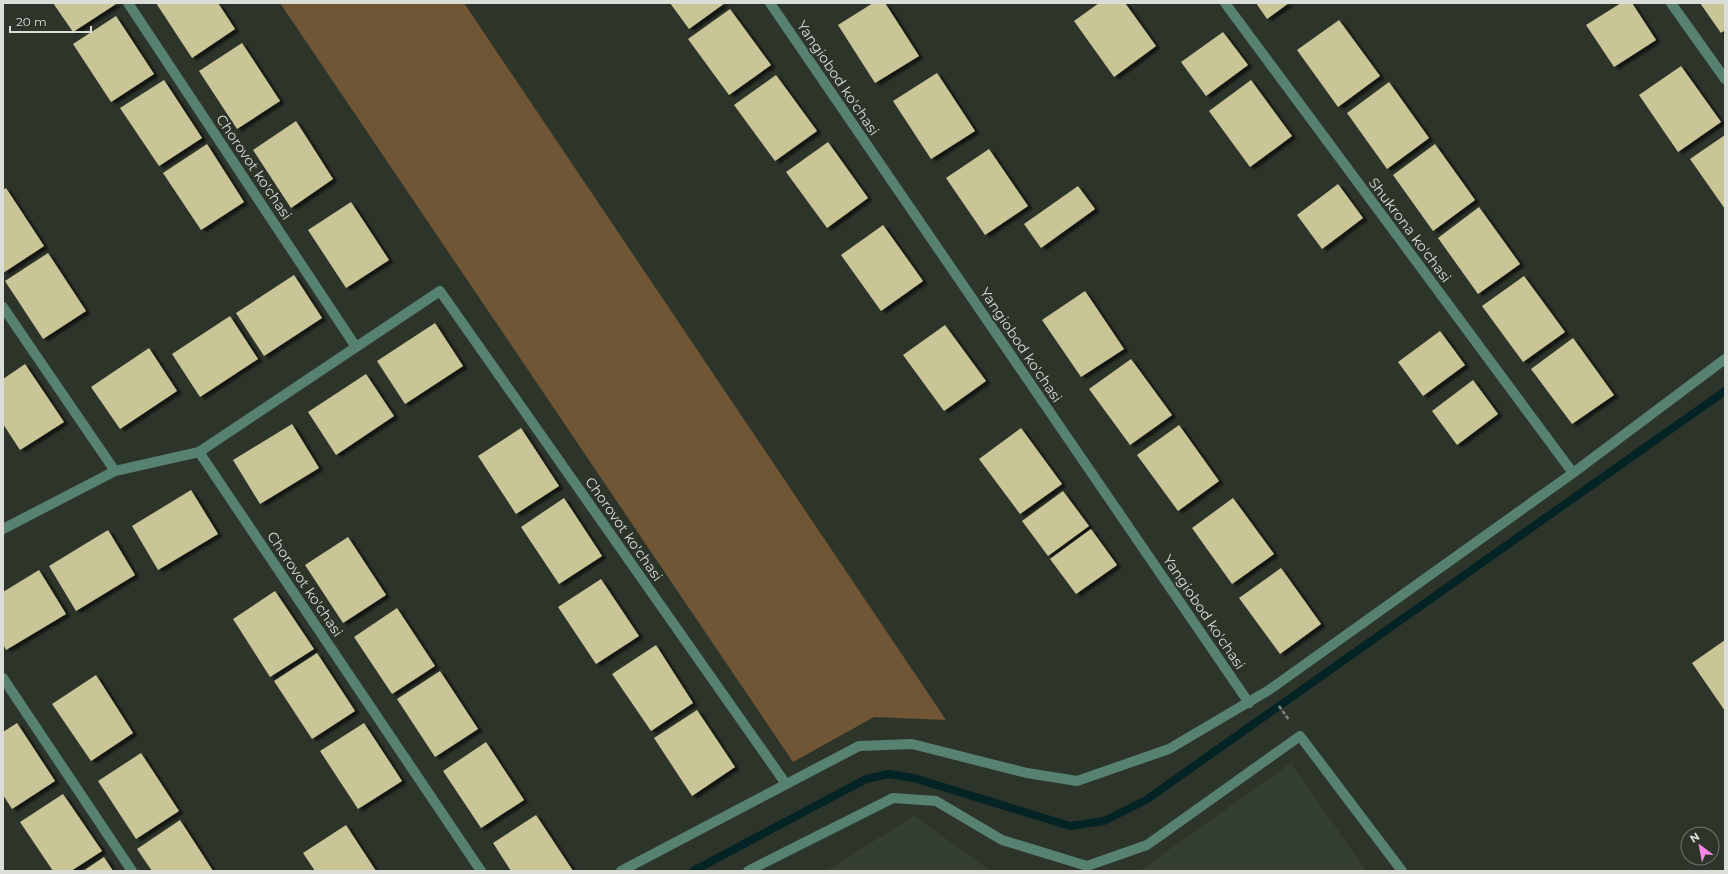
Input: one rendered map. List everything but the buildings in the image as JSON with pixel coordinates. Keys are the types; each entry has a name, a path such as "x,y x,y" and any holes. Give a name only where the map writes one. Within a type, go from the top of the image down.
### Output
{"street":[{"name":"Chorovot ko'chasi","path":"128,3 356,347 440,291 786,784"},
{"name":"Yangiobod ko'chasi","path":"770,3 1249,703"},
{"name":"Shukrona ko'chasi","path":"1225,3 1573,473"},
{"path":"1670,3 1725,79"},
{"path":"3,307 115,471"},
{"path":"3,529 115,471 199,452 356,347"},
{"path":"621,871 859,746 912,744 1027,773 1077,781 1168,749 1269,690 1573,473 1725,359"},
{"name":"Chorovot ko'chasi","path":"199,452 481,871"},
{"path":"3,678 132,871"},
{"path":"748,871 892,798 936,801 1002,840 1087,866 1147,845 1300,736 1402,871"}],"path":[{"path":"1269,690 1300,736"}],"shaded area":[{"path":"280,3 464,3 946,720 874,717 793,762"},
{"path":"1291,763 1366,871 1139,871"},
{"path":"914,816 991,871 826,871"}],"waterway":[{"path":"693,871 866,779 889,774 914,778 1070,826 1104,821 1146,800 1725,391"}]}
